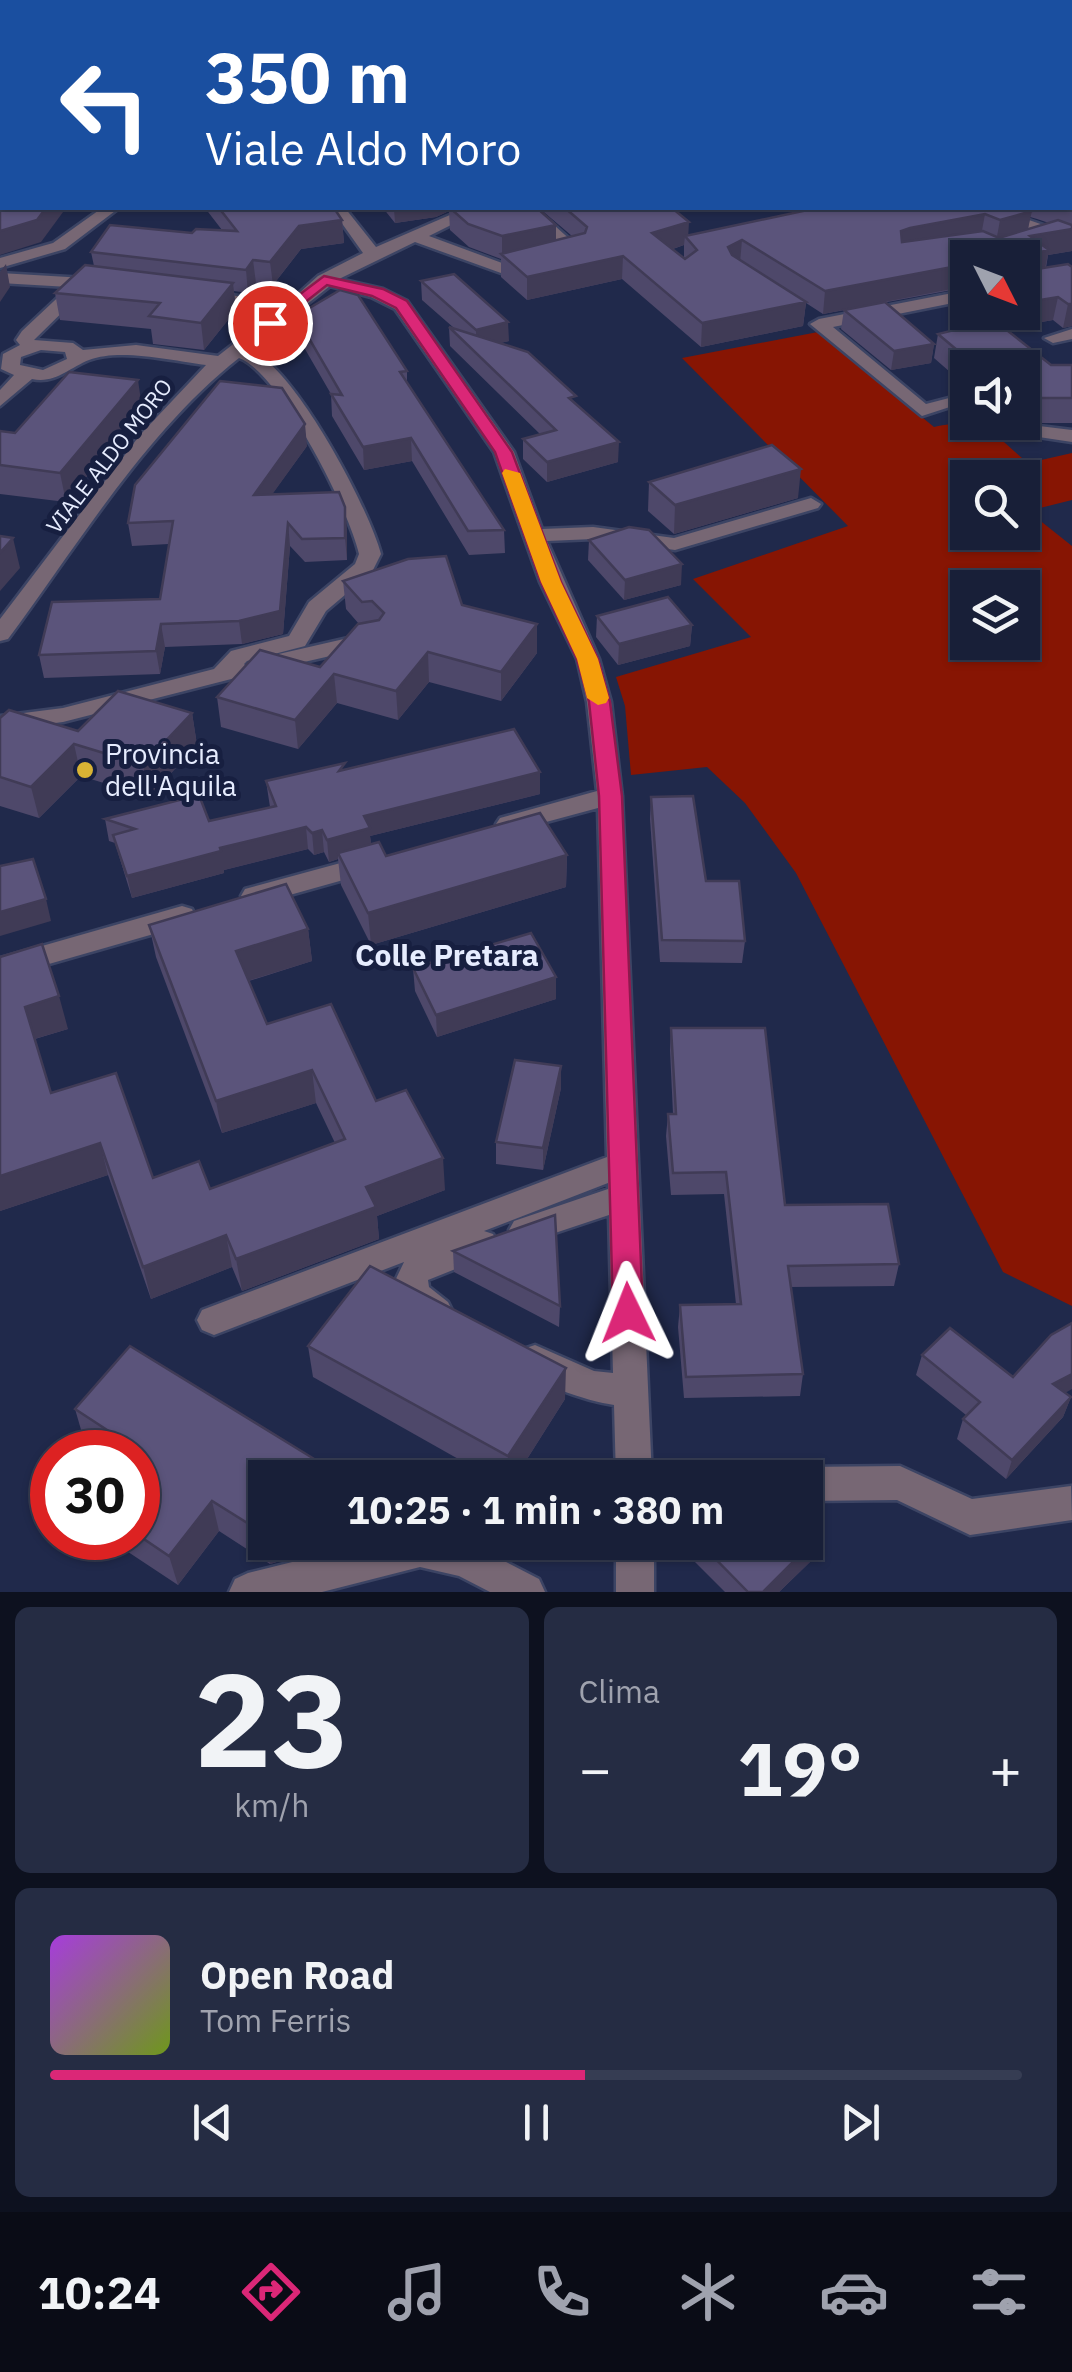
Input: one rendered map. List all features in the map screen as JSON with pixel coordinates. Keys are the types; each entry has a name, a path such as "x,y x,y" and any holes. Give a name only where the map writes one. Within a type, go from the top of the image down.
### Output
{"street":[{"path":"0,263 59,246 108,210"},
{"path":"339,210 363,247 372,252"},
{"name":"VIALE ALDO MORO","path":"0,634 164,418 228,357 324,280 372,252 473,210"},
{"path":"414,236 501,268 576,252 528,210"},
{"path":"995,210 1072,221"},
{"path":"1022,214 1064,237"},
{"path":"0,278 122,286"},
{"path":"324,280 378,293 401,304 492,431 588,659 599,702 610,796 633,1460"},
{"path":"29,346 25,343 28,335 84,282"},
{"path":"179,292 290,306"},
{"path":"950,299 811,319 922,410 950,404"},
{"path":"1052,338 1072,334"},
{"path":"78,356 72,366 56,374 25,376 8,364 12,354 29,346 66,346 78,356 136,350 228,357 265,366 294,406 362,522 370,554 364,566 317,607 296,641 239,656 222,674"},
{"path":"0,400 25,376"},
{"path":"1040,432 1072,436"},
{"path":"534,535 633,536 675,544 810,504"},
{"path":"0,724 63,715 372,640"},
{"path":"477,834 610,796"},
{"path":"0,968 400,855"},
{"path":"214,1320 624,1181"},
{"path":"472,1329 417,1297 410,1283 416,1270 624,1181"},
{"path":"506,1346 592,1386 631,1391"},
{"path":"823,1484 900,1483 970,1517 1071,1503"},
{"path":"248,1592 420,1548 445,1551 474,1562 526,1592"},
{"path":"635,1560 636,1592"}],"shaded area":[{"path":"818,332 934,427 950,424 950,440 1001,440 1024,460 950,460 950,550 1040,550 1040,521 1072,546 1072,1306 1003,1272 796,873 745,803 707,767 631,775 625,706 616,677 751,637 693,579 848,526 682,358"},
{"path":"1072,453 1072,500 1040,508 1040,460"}],"building":[{"path":"0,210 44,210 37,220 0,231"},
{"path":"221,210 335,210 342,220 299,226 270,262 253,260 246,270 91,252 110,225 192,233 196,229 237,231"},
{"path":"452,210 539,210 556,225 502,236 468,224"},
{"path":"567,210 674,210 689,222 652,233 685,259 697,250 685,236 808,210 1032,211 1000,220 985,214 910,228 901,231 902,242 983,231 999,238 1058,220 1072,225 1072,229 1030,236 1035,240 950,240 950,267 825,291 742,240 728,247 732,255 806,302 702,323 623,256 527,277 501,254 585,233 587,227"},
{"path":"1068,264 1072,267 1072,304 1058,297 1040,300 1040,268"},
{"path":"85,265 233,283 201,323 149,316 160,303 55,293"},
{"path":"454,274 508,322 476,330 421,281"},
{"path":"340,290 358,295 407,371 400,372 504,530 468,531 411,438 363,447 331,394 342,395 296,316"},
{"path":"885,302 934,344 894,351 844,310"},
{"path":"449,327 528,352 576,396 569,398 619,442 547,462 523,439 556,430"},
{"path":"954,330 1007,330 1032,350 957,350 938,334"},
{"path":"1040,356 1051,365 1072,365 1072,398 1040,398"},
{"path":"69,372 138,380 60,473 0,465 0,431 15,433"},
{"path":"220,381 282,388 305,424 254,495 339,492 345,507 345,538 302,539 288,523 280,611 239,621 161,624 156,651 39,655 52,602 160,599 173,521 128,523 135,485"},
{"path":"772,445 801,469 675,505 649,482"},
{"path":"629,527 649,530 682,564 625,580 589,540"},
{"path":"0,536 13,538 0,553"},
{"path":"446,556 462,605 537,624 501,672 428,652 396,691 334,674 295,720 217,697 260,650 320,667 358,624 379,620 384,613 372,601 362,602 343,581 408,559"},
{"path":"668,597 692,625 619,644 597,616"},
{"path":"118,691 192,713 143,765 74,744 31,787 0,777 0,718 9,710 78,731"},
{"path":"514,729 540,772 364,816 370,828 327,840 322,830 312,833 306,827 127,876 113,835 135,829 105,819 199,795 209,821 276,806 266,781 345,763 339,771"},
{"path":"693,796 706,881 739,881 745,941 662,940 651,797"},
{"path":"540,813 567,855 368,913 338,853 379,842 386,856"},
{"path":"33,859 46,899 0,912 0,866"},
{"path":"286,884 308,929 236,951 267,1024 331,1004 376,1101 406,1090 443,1158 366,1187 376,1207 236,1259 226,1235 143,1267 100,1143 0,1176 0,957 42,944 59,996 25,1007 51,1093 116,1073 153,1178 199,1161 210,1189 345,1139 312,1070 216,1101 149,925"},
{"path":"531,933 556,977 436,1015 413,968"},
{"path":"671,1028 765,1028 785,1205 888,1204 899,1264 788,1266 803,1374 686,1377 680,1305 741,1304 726,1172 673,1173 668,1114 676,1114"},
{"path":"515,1060 561,1066 543,1148 496,1142"},
{"path":"555,1215 560,1306 453,1251"},
{"path":"370,1266 566,1368 508,1456 308,1346"},
{"path":"1072,1323 1072,1374 1053,1384 1071,1397 1012,1460 963,1419 980,1402 922,1355 950,1328 1013,1377 1051,1335"},
{"path":"130,1346 316,1460 248,1460 248,1523 212,1501 169,1556 160,1550 160,1430 107,1430 75,1409"},
{"path":"717,1560 795,1560 763,1592 748,1592"}],"slow traffic":[{"path":"511,473 551,582 588,659 598,698"}],"place":[{"name":"Provincia dell'Aquila","path":"85,770"}],"district":[{"name":"Colle Pretara","path":"447,956"}],"route":[{"path":"270,323 324,280 388,296 401,304 504,452 551,582 588,659 599,702 610,796 628,1313"}]}
